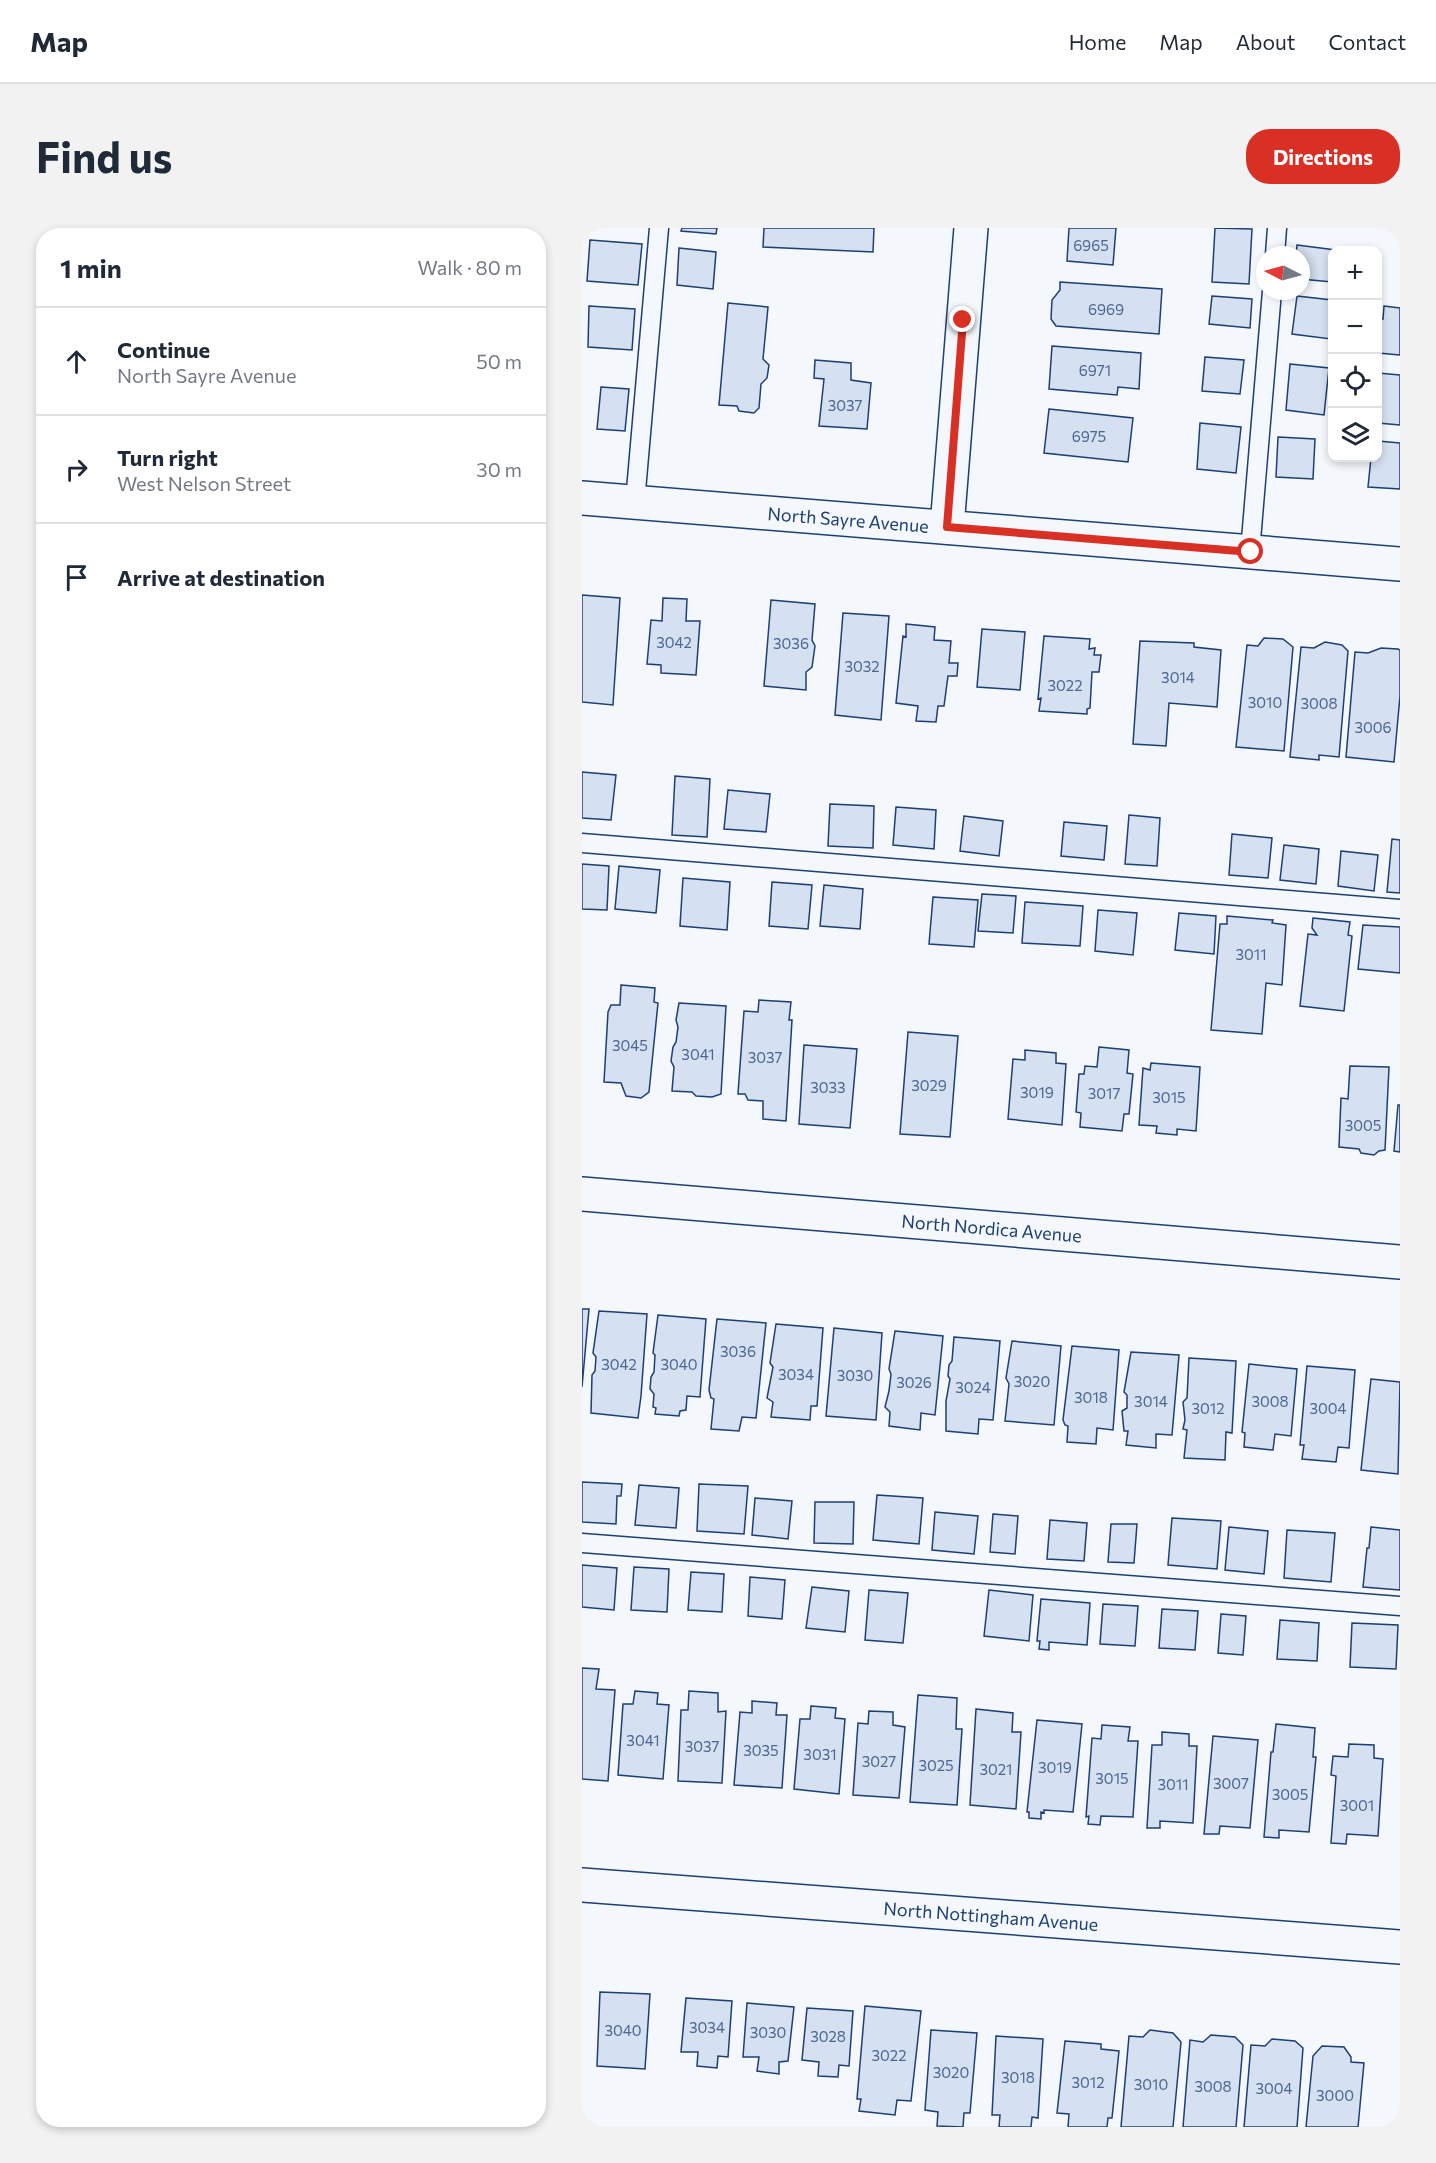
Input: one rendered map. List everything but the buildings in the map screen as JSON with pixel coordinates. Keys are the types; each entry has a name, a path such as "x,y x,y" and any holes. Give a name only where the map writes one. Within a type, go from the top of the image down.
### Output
{"street":[{"path":"947,527 971,228"},
{"name":"North Sayre Avenue","path":"582,498 1400,564"},
{"name":"North Nordica Avenue","path":"582,1194 1400,1262"},
{"name":"North Nottingham Avenue","path":"582,1885 1400,1947"}],"lane":[{"path":"635,502 659,228"},
{"path":"1276,246 1277,228"},
{"path":"1251,552 1271,300"},
{"path":"582,843 1400,909"},
{"path":"582,1543 1400,1606"}],"route":[{"path":"963,320 947,527 1251,552"}]}
